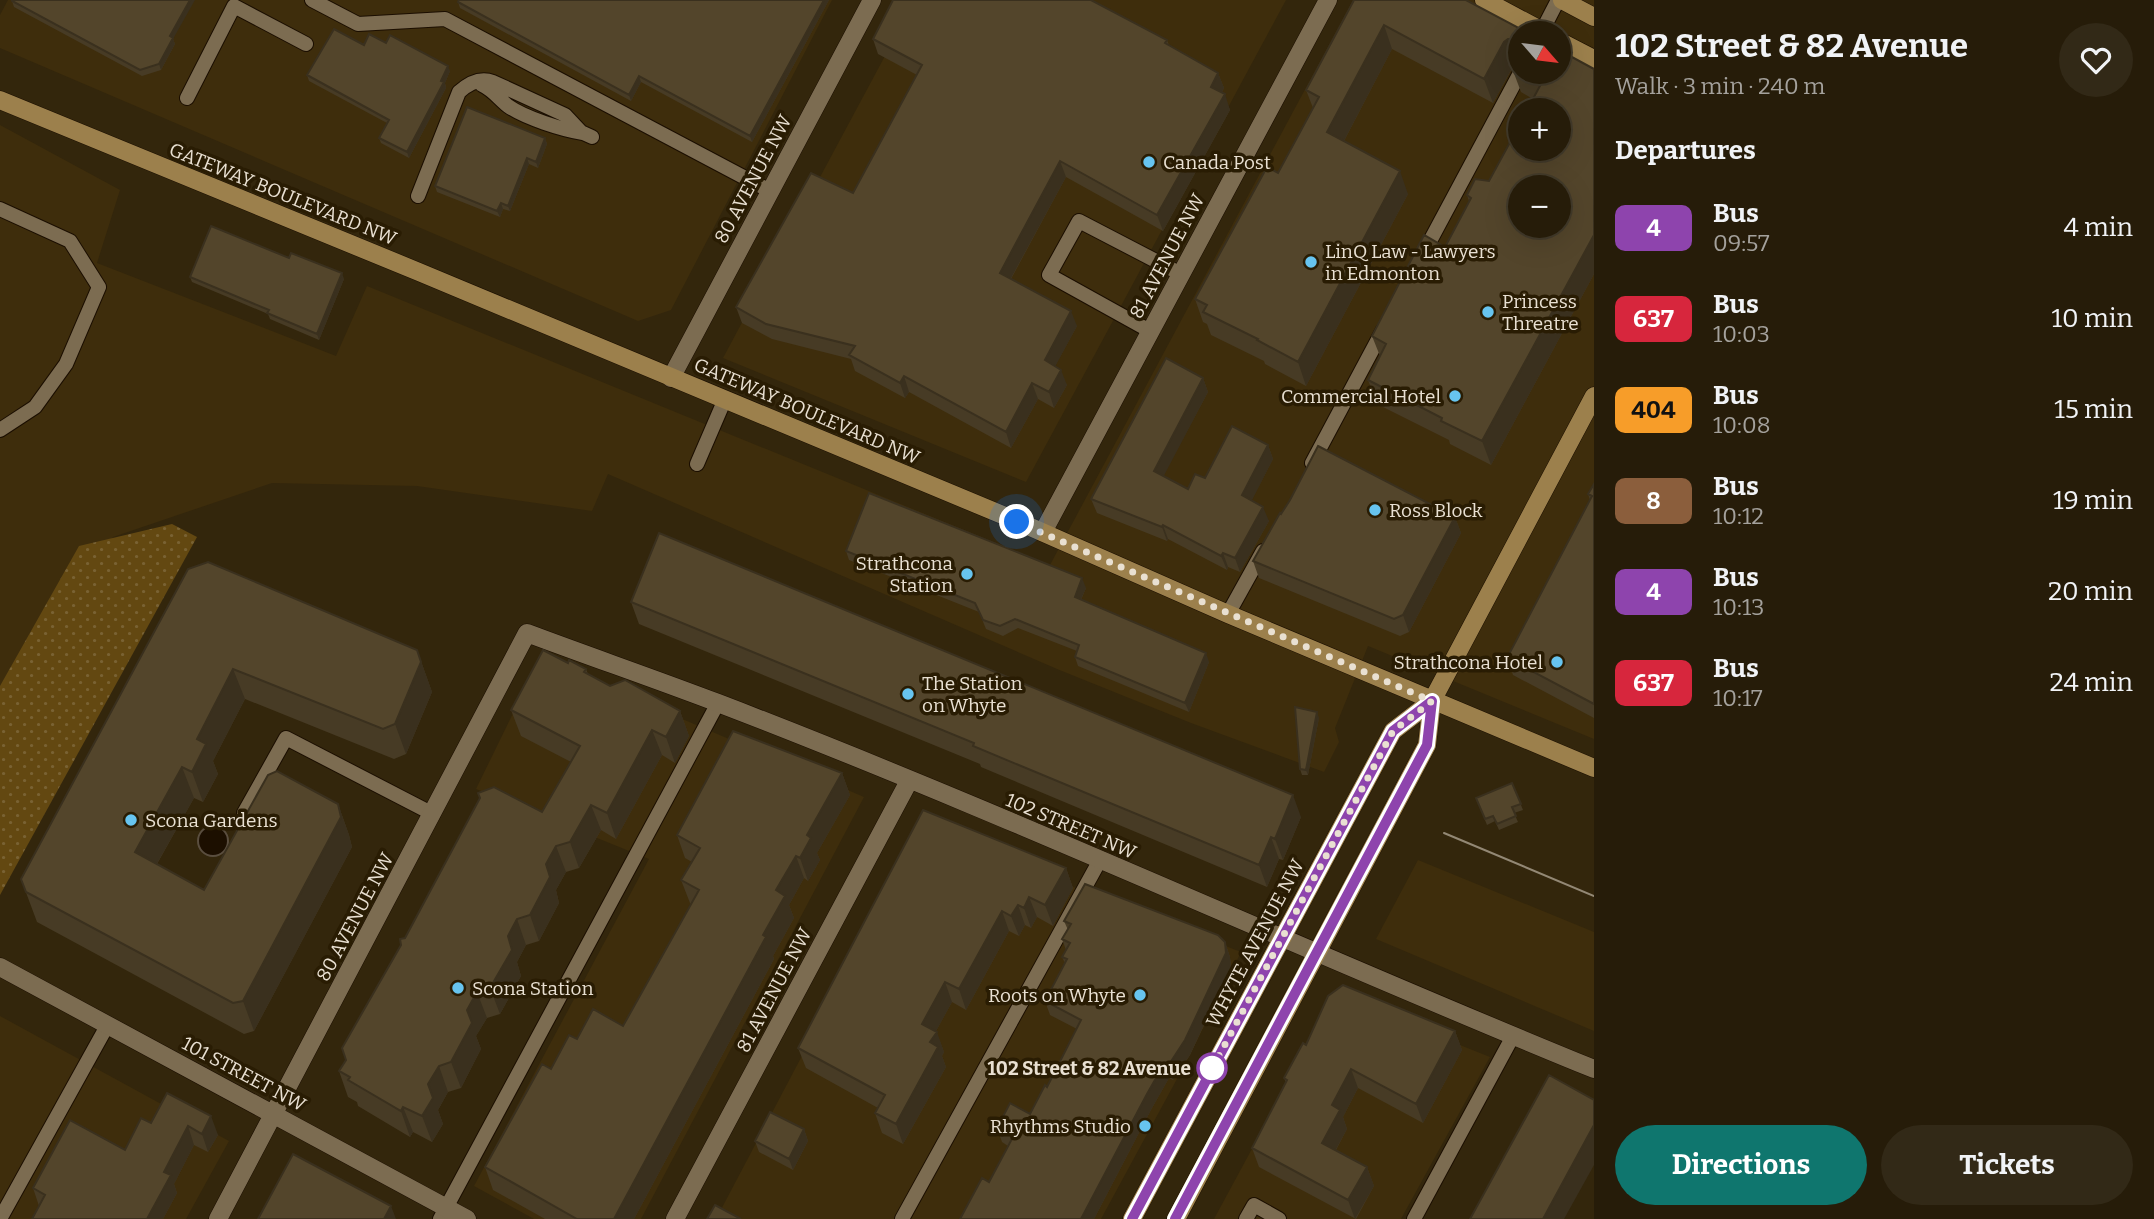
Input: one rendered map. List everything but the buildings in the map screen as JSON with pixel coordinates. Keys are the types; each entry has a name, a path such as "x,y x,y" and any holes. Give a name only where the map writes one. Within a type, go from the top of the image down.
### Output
{"main road":[{"path":"1484,0 1522,21"},
{"path":"1560,0 1594,17"},
{"path":"1572,48 1594,59"},
{"name":"GATEWAY BOULEVARD NW","path":"0,100 1043,532 1228,614 1594,768"},
{"name":"WHYTE AVENUE NW","path":"1175,1219 1427,745 1432,701 1594,396"},
{"name":"WHYTE AVENUE NW","path":"1132,1219 1393,731 1432,701"}],"street":[{"name":"80 AVENUE NW","path":"671,378 872,0"},
{"name":"81 AVENUE NW","path":"1043,532 1328,0"},
{"name":"80 AVENUE NW","path":"218,1219 527,633"},
{"name":"102 STREET NW","path":"527,633 718,703 909,781 1594,1069"},
{"name":"81 AVENUE NW","path":"675,1219 909,781"},
{"name":"101 STREET NW","path":"0,967 275,1114 443,1213 467,1219"}],"lane":[{"path":"313,0 358,24 445,19 770,191"},
{"path":"1549,21 1560,0"},
{"path":"187,98 234,6 306,44"},
{"path":"418,196 459,92 473,82 488,79 529,98 565,115 587,135"},
{"path":"1415,270 1514,84"},
{"path":"0,209 70,241 99,287 66,364 34,407 0,430"},
{"path":"1150,331 1049,275 1079,221 1181,274"},
{"path":"1305,475 1389,319"},
{"path":"697,464 725,399"},
{"path":"1228,614 1272,534"},
{"path":"443,1213 718,703"},
{"path":"244,813 286,737 433,814"},
{"path":"902,1219 1100,860"},
{"path":"0,1219 107,1026"},
{"path":"1414,1219 1513,1036"},
{"path":"1246,1219 1254,1205 1279,1219"}],"shaded area":[{"path":"8,0 832,0 671,310 638,321 0,48 0,15"},
{"path":"915,0 1286,0 1026,482 723,358"},
{"path":"1353,0 1594,0 1594,739 1368,646 1335,728 1339,742 1324,772 1191,723 1057,669 608,474 592,511 417,486 272,483 113,537 0,737 0,125 120,190 97,263 336,356 367,286 1050,565"},
{"path":"172,524 197,537 0,895 0,686 79,546"},
{"path":"540,658 864,797 641,1219 534,1219 474,1186 649,859 476,789"},
{"path":"213,826 219,827 227,835 227,847 219,855 213,856 207,855 199,847 198,841 199,835 207,827"},
{"path":"922,828 1241,952 1190,1055 1101,1219 716,1219"},
{"path":"1418,860 1594,932 1594,1031 1376,939"},
{"path":"1335,995 1490,1057 1401,1219 1214,1219"},
{"path":"0,1016 229,1141 186,1219 0,1219"}],"tram line":[{"path":"1444,833 1594,896"}],"bus line":[{"name":"4","path":"1132,1219 1393,731 1432,701 1427,745 1175,1219"}],"place":[{"name":"Canada Post","path":"1149,162"},
{"name":"LinQ Law - Lawyers in Edmonton","path":"1311,262"},
{"name":"Princess Threatre","path":"1488,312"},
{"name":"Commercial Hotel","path":"1455,396"},
{"name":"Ross Block","path":"1375,510"},
{"name":"Strathcona Station","path":"967,574"},
{"name":"Strathcona Hotel","path":"1557,662"},
{"name":"The Station on Whyte","path":"908,694"},
{"name":"Scona Gardens","path":"131,820"},
{"name":"Scona Station","path":"458,988"},
{"name":"Roots on Whyte","path":"1140,995"},
{"name":"102 Street & 82 Avenue","path":"1212,1068"},
{"name":"Rhythms Studio","path":"1145,1126"}],"route":[{"path":"1017,522 1432,701 1393,731 1207,1078 1212,1068"}]}
